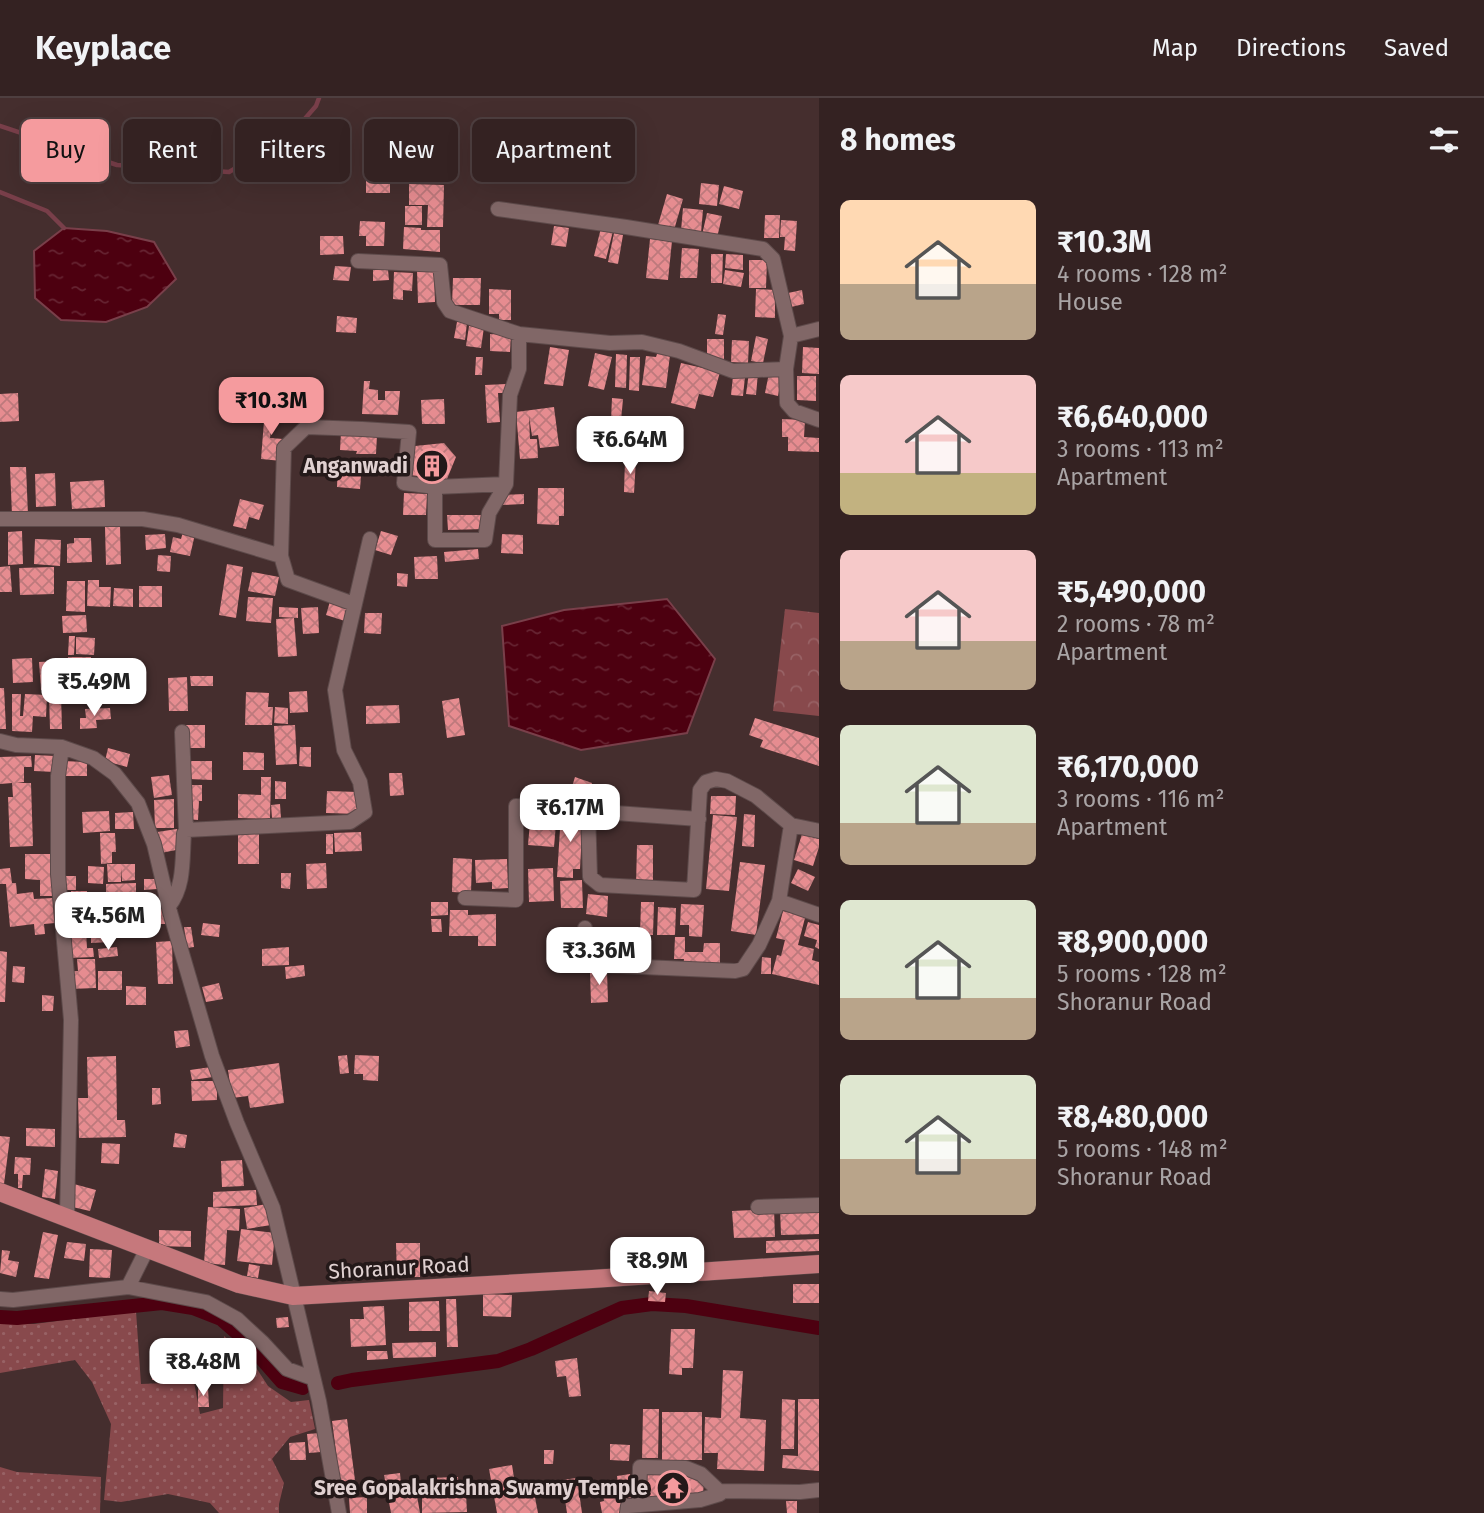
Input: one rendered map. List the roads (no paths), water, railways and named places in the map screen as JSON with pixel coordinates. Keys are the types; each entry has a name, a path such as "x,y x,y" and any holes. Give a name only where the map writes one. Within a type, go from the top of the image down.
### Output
{"main road":[{"name":"Shoranur Road","path":"0,1192 239,1284 293,1296 819,1264"}],"street":[{"path":"498,209 763,249 773,259 791,336 786,369 787,403 794,411 819,419"},
{"path":"358,261 440,265 444,302 450,311 519,334 610,343 642,342 679,351 733,371 786,369"},
{"path":"791,336 819,329"},
{"path":"435,487 435,540 485,540 489,513 506,484 510,395 519,369 519,334"},
{"path":"354,604 288,580 281,556 284,448 306,427 410,432 404,483 435,487 506,484"},
{"path":"0,519 143,519 178,525 281,556"},
{"path":"186,830 350,822 365,812 360,782 344,750 335,690 370,539"},
{"path":"169,906 180,889 186,830 182,732"},
{"path":"0,741 16,745 62,747 93,758 115,774 138,803 154,844 212,1056 273,1208 319,1401 339,1513"},
{"path":"62,747 58,776 58,874 71,1020 68,1218"},
{"path":"588,811 590,877 600,885 694,890 700,790 706,782 716,779 727,780 756,796 790,825 819,831"},
{"path":"466,898 516,900 516,806 699,820"},
{"path":"585,928 584,956 586,961 597,965 735,971 743,969 759,945 779,901 790,825"},
{"path":"779,901 819,915"},
{"path":"758,1207 819,1205"},
{"path":"128,1287 147,1248"},
{"path":"0,1299 13,1300 128,1287 206,1301 237,1319 287,1369 312,1378"},
{"path":"719,1491 719,1494 700,1500 633,1509 640,1467 686,1468 701,1474 719,1491 819,1490"}],"water":[{"path":"64,228 107,231 154,242 176,279 147,307 106,322 61,320 35,298 34,251"},
{"path":"667,599 715,659 687,733 581,750 509,726 502,626 564,610"}],"waterway":[{"path":"0,126 117,165 229,172 263,152 302,122 316,106 319,98"},
{"path":"0,192 47,211 64,228"},
{"path":"0,1317 17,1318 162,1303 193,1308 221,1319 245,1340 282,1382 303,1388"},
{"path":"338,1383 498,1361 622,1308 652,1304 686,1306 819,1328"}],"place":[{"name":"Anganwadi","path":"432,466"},
{"name":"Sree Gopalakrishna Swamy Temple","path":"673,1488"}]}
